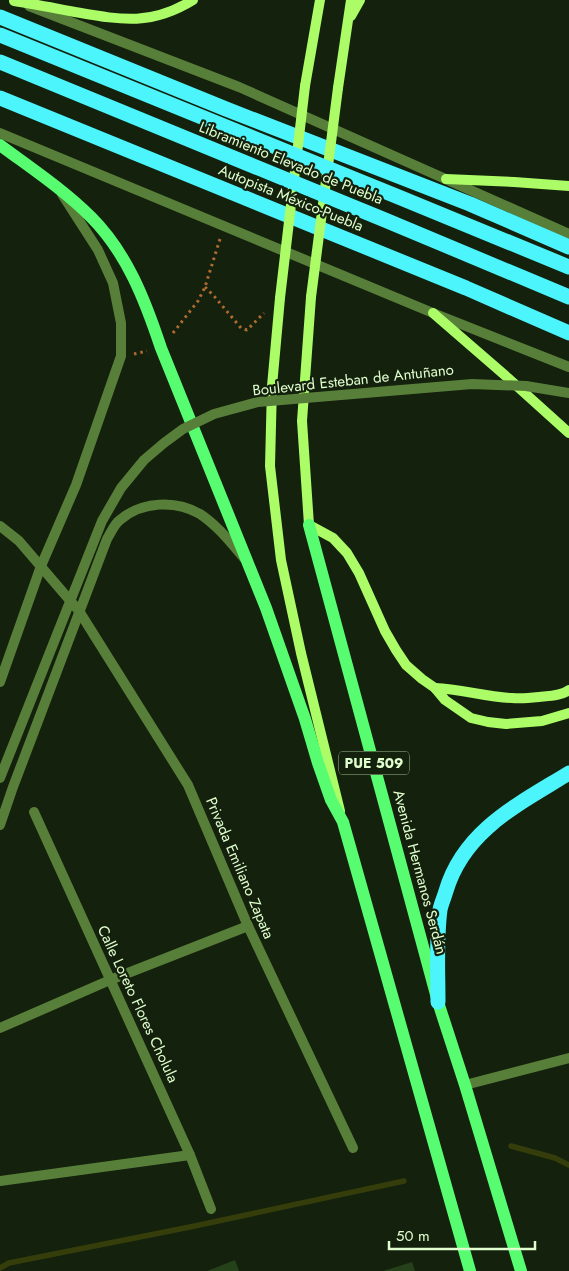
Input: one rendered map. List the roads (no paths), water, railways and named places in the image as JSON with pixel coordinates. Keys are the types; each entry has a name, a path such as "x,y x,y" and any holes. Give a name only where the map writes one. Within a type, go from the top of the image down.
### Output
{"highway":[{"path":"0,17 216,105 470,204 569,247"},
{"name":"Libramiento Elevado de Puebla","path":"0,35 569,268"},
{"name":"Libramiento Elevado de Puebla","path":"0,62 569,297"},
{"name":"Autopista México-Puebla","path":"0,98 466,288 569,333"},
{"path":"438,1002 438,936 441,908 449,880 456,867 485,828 499,817 569,773"}],"main road":[{"path":"14,0 128,20 166,13 184,6 193,0"},
{"name":"PUE 509","path":"320,0 305,86 280,299 272,386 270,466 281,560 301,653 343,822 470,1271"},
{"name":"PUE 509","path":"347,21 351,0"},
{"path":"347,21 360,0"},
{"name":"Avenida Hermanos Serdán","path":"347,21 311,297 302,420 309,525 438,1002 521,1271"},
{"path":"0,145 59,189 91,217 118,250 138,286 161,348 249,563 305,719 331,800 343,822"},
{"path":"446,179 569,186"},
{"path":"433,313 569,433"},
{"path":"309,525 333,538 346,553 359,573 385,631 406,665 435,688 445,700 470,718 506,724 524,723 542,721 569,712"},
{"path":"435,688 512,698 548,696 565,693 569,690"}],"street":[{"path":"14,0 239,86 569,234"},
{"path":"0,133 433,313 569,367"},
{"path":"0,682 41,566 76,485 121,356 120,323 113,283 98,250 59,189"},
{"name":"Boulevard Esteban de Antuñano","path":"0,778 102,521 121,488 144,460 183,429 214,414 258,402 472,384 526,386 569,393"},
{"path":"0,825 79,611 107,539 118,521 139,508 151,505 177,505 189,509 210,522 249,563"},
{"name":"Privada Emiliano Zapata","path":"0,526 19,542 79,611 188,785 248,926 353,1148"},
{"name":"Calle Loreto Flores Cholula","path":"34,812 190,1155 211,1209"},
{"path":"0,1028 110,980 248,926"},
{"path":"465,1085 569,1058"},
{"path":"0,1181 190,1155"}],"waterway":[{"path":"511,1146 555,1158 569,1165"},
{"path":"0,1268 9,1263 190,1227 404,1181"}]}
